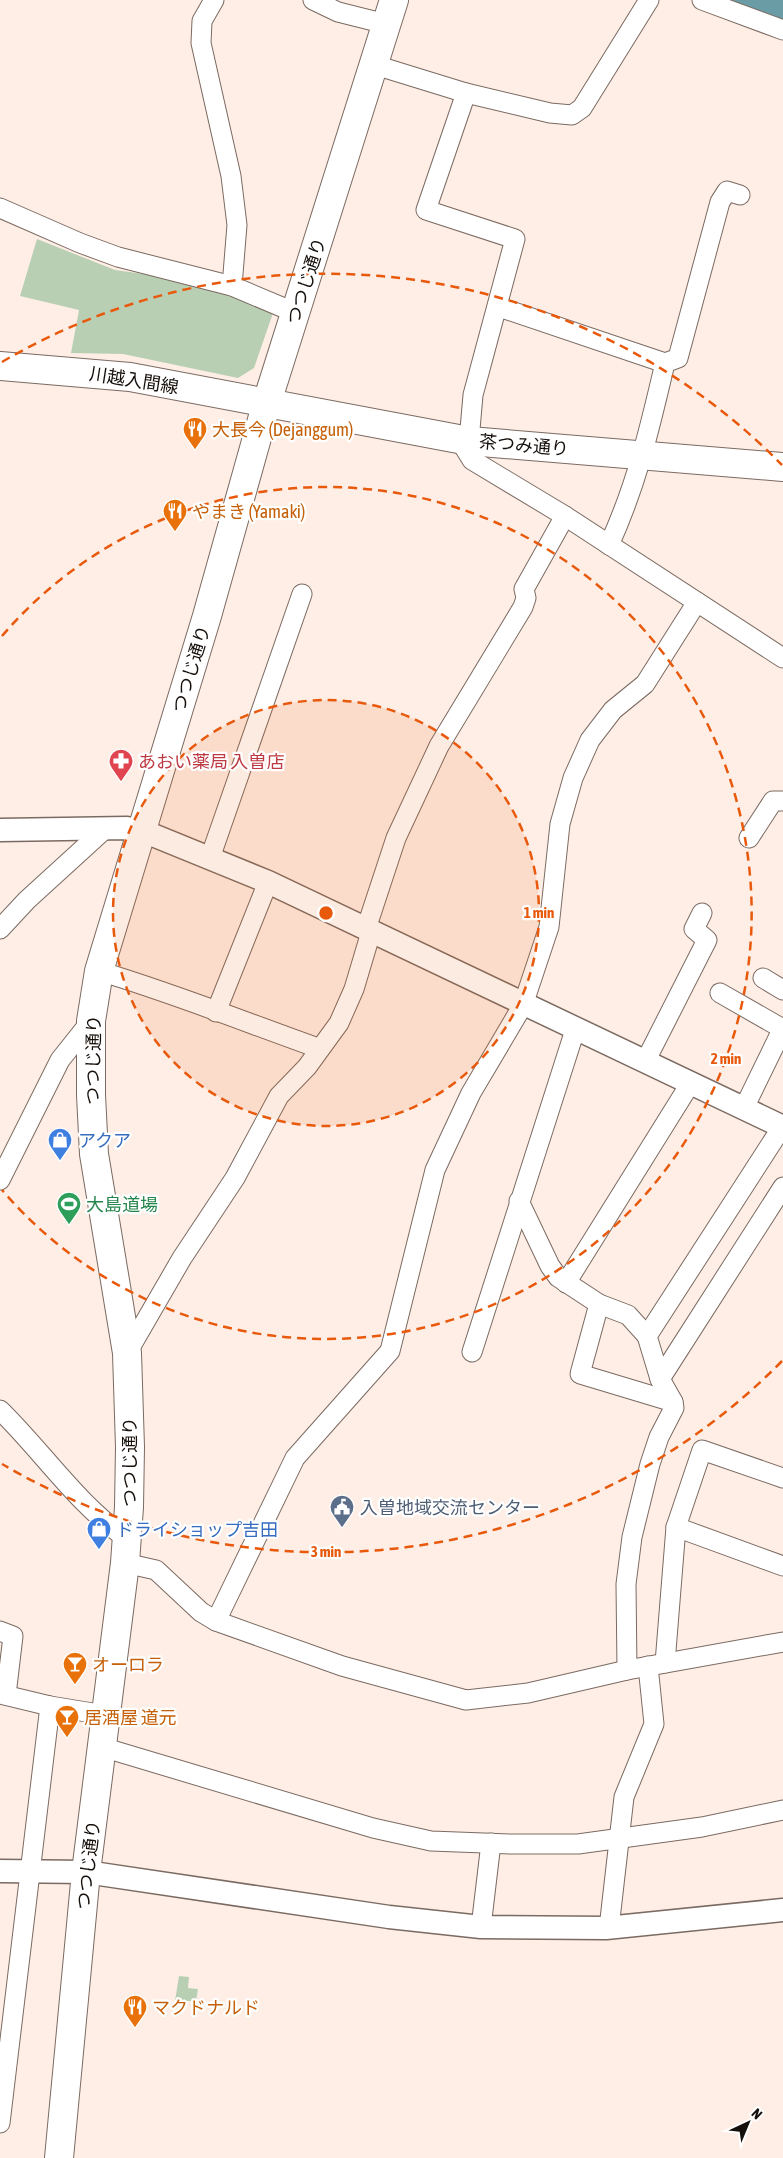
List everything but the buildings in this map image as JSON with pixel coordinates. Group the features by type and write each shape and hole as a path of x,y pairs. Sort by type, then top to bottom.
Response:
{"main road":[{"name":"つつじ通り","path":"59,2158 86,1872 126,1550 130,1447 127,1353 94,1154 91,1095 92,1021 99,971 143,831 267,402 390,12"},
{"name":"川越入間線","path":"0,366 130,377 267,402"},
{"name":"茶つみ通り","path":"267,402 464,440 783,467"}],"street":[{"path":"214,0 202,21 201,43 231,176 237,225 232,286"},
{"path":"313,0 338,12 390,12"},
{"path":"374,65 466,92 550,113 572,114 582,108 649,0"},
{"path":"702,0 783,30"},
{"path":"466,92 426,210 515,239 499,306 473,394 464,440 472,460 565,516 783,658"},
{"path":"499,306 665,363 678,358 720,202 727,191 740,195"},
{"path":"0,208 67,238 118,257 232,286 296,313"},
{"path":"609,545 628,503 643,455 665,363"},
{"path":"127,1353 182,1258 235,1178 279,1096 307,1067 318,1048 339,1023 354,989 368,931 396,838 438,746 523,607 526,598 524,589 565,516"},
{"path":"210,858 302,594"},
{"path":"216,1621 295,1458 390,1351 435,1170 472,1094 523,1005 550,927 560,824 573,778 590,740 613,710 645,684 697,602"},
{"path":"749,838 773,802 783,801"},
{"path":"1,926 106,828"},
{"path":"0,830 106,828 143,831 268,882 575,1030 782,1127 647,1336"},
{"path":"216,1012 268,882"},
{"path":"645,1062 707,940 694,929 702,913"},
{"path":"99,971 158,989 216,1012 318,1048"},
{"path":"763,978 783,990"},
{"path":"720,993 783,1029 744,1108"},
{"path":"0,1180 60,1060 92,1021"},
{"path":"472,1352 575,1030"},
{"path":"566,1283 690,1084"},
{"path":"660,1379 783,1187"},
{"path":"519,1202 550,1266 566,1283 599,1304 628,1315 647,1336 660,1379 673,1402 674,1408 650,1464 632,1537 626,1584 627,1670"},
{"path":"599,1304 580,1374 673,1402"},
{"path":"2,1412 62,1479 108,1524 126,1550 156,1570 201,1612 216,1621 342,1666 466,1700 528,1693 627,1670 783,1642"},
{"path":"0,1433 2,1412"},
{"path":"609,1928 624,1797 654,1724 656,1665 676,1527 702,1450 783,1478"},
{"path":"676,1527 783,1566"},
{"path":"0,1631 14,1636 3,1694 50,1706 105,1714"},
{"path":"0,2122 50,1706"},
{"path":"102,1747 374,1828 431,1841 578,1844 702,1828 783,1810"},
{"path":"481,1927 491,1843"},
{"path":"0,1871 86,1872 389,1917 481,1927 609,1928 783,1910"}],"green space":[{"path":"37,239 115,270 166,277 235,297 273,313 254,368 238,378 123,354 71,353 79,310 20,296"},
{"path":"179,1976 189,1977 188,1988 198,1989 196,2001 175,2001"}],"waterway":[{"path":"745,0 783,15"}],"place":[{"name":"大長今 (Dejanggum)","path":"195,450"},
{"name":"やまき (Yamaki)","path":"175,532"},
{"name":"あおい薬局 入曽店","path":"121,782"},
{"name":"アクア","path":"60,1161"},
{"name":"大島道場","path":"69,1225"},
{"name":"入曽地域交流センター","path":"342,1528"},
{"name":"ドライショップ吉田","path":"99,1550"},
{"name":"オーロラ","path":"75,1685"},
{"name":"居酒屋 道元","path":"67,1738"},
{"name":"マクドナルド","path":"135,2028"}]}
